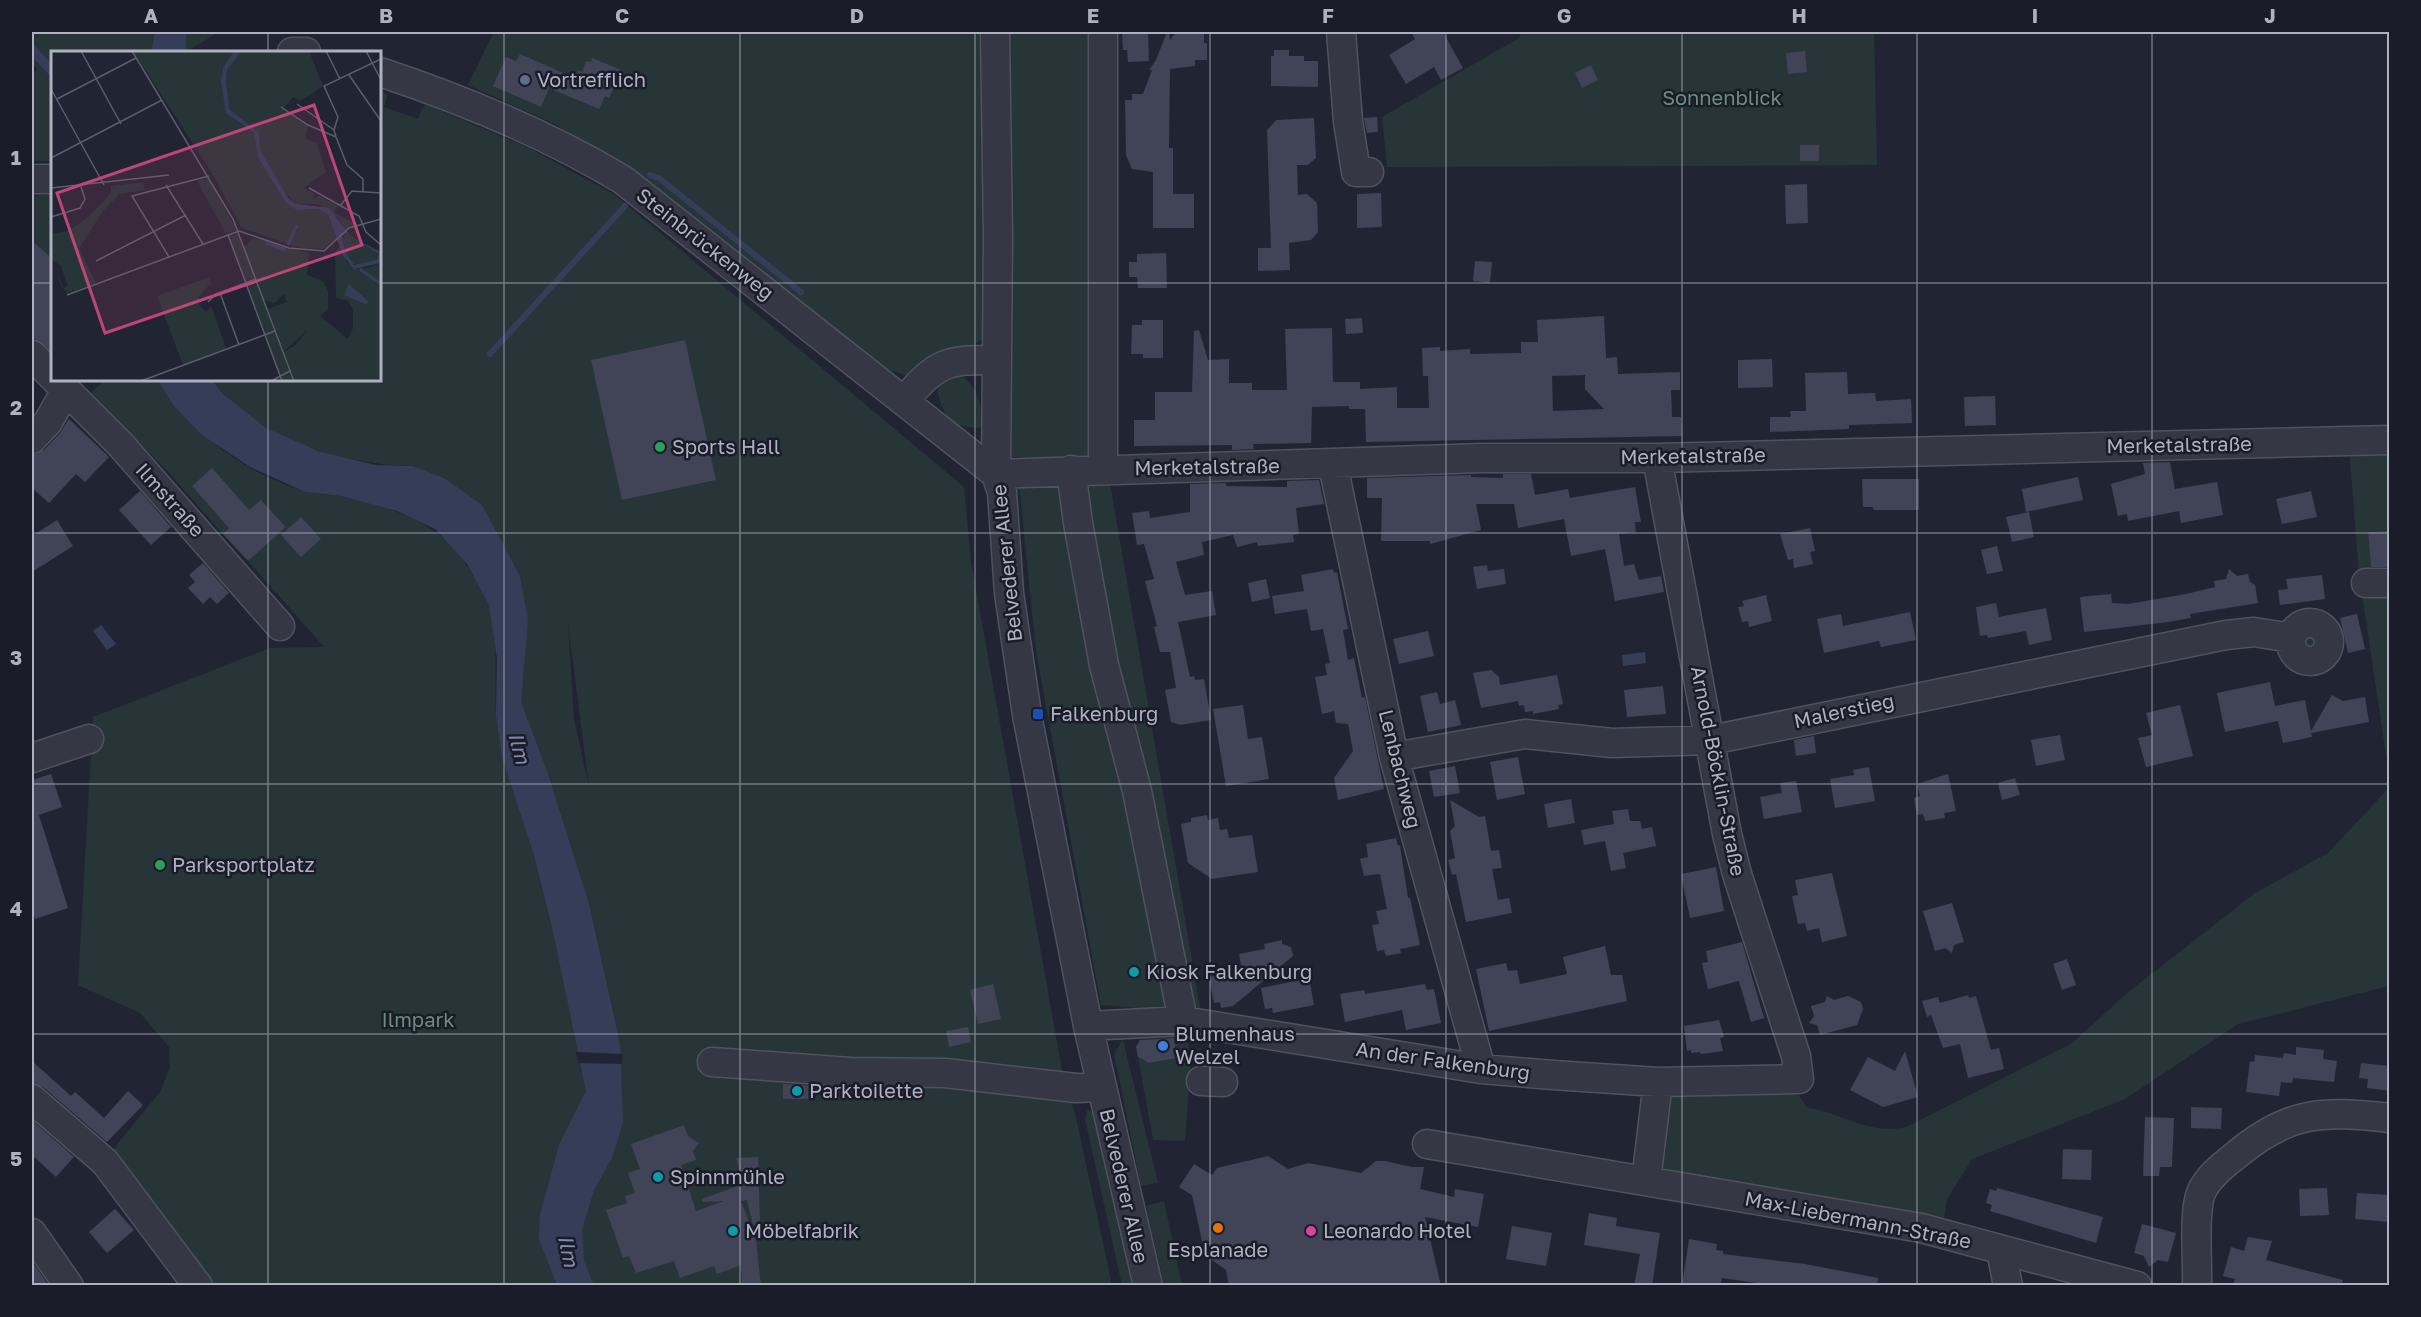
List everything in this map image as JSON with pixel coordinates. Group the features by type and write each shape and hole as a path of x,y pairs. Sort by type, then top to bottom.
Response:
{"street":[{"name":"Belvederer Allee","path":"995,32 996,474 1002,492 1009,593 1027,715 1088,1026 1148,1286"},
{"path":"1103,32 1103,470"},
{"path":"1341,32 1348,121 1356,171 1369,172"},
{"name":"Steinbrückenweg","path":"381,72 501,117 595,163 623,180 996,474"},
{"path":"32,179 51,179"},
{"name":"Ilmstraße","path":"32,355 51,375"},
{"path":"904,401 927,374 945,364 967,359 996,360"},
{"path":"32,439 48,422 58,382"},
{"name":"Ilmstraße","path":"58,382 120,444 280,626"},
{"name":"Merketalstraße","path":"996,474 1071,470 1333,465 1482,458 1657,458 2390,440"},
{"name":"Arnold-Böcklin-Straße","path":"1657,458 1727,834 1737,874 1796,1056 1799,1079"},
{"name":"Lenbachweg","path":"1333,465 1394,757 1481,1069"},
{"path":"1071,470 1104,665 1137,791 1183,1021"},
{"name":"Malerstieg","path":"1394,757 1525,734 1612,743 1710,740 2226,635 2254,632 2291,638"},
{"path":"32,758 89,739"},
{"name":"An der Falkenburg","path":"1088,1026 1183,1021 1481,1069 1593,1084 1799,1079"},
{"name":"Belvederer Allee","path":"712,1062 850,1072 945,1072 1076,1088 1101,1087"},
{"path":"1646,1181 1658,1082"},
{"path":"32,1099 105,1162 198,1286"},
{"path":"2198,1286 2199,1200 2211,1178 2224,1165 2259,1137 2316,1114 2340,1112 2390,1118"},
{"name":"Max-Liebermann-Straße","path":"1428,1144 1921,1228 2137,1286"},
{"path":"32,1233 69,1286"},
{"path":"2001,1250 2008,1286"}],"green space":[{"path":"32,32 155,32 151,51 51,51 51,63 32,43"},
{"path":"186,32 219,32 188,51"},
{"path":"494,32 995,32 983,337 974,344 934,354 908,376 879,366 802,306 761,269 657,188 555,124 468,85"},
{"path":"1000,32 1091,32 1095,458 1011,457"},
{"name":"Sonnenblick","path":"1522,32 1874,32 1877,165 1387,167 1382,117 1519,38"},
{"path":"32,57 51,77 51,161 32,161 32,75 37,69 32,63"},
{"name":"Ilmpark","path":"381,89 387,96 384,107 418,119 422,108 427,105 529,148 615,195 964,487 971,562 1062,1070 1075,1113 1112,1285 207,1285 110,1153 160,1092 170,1068 169,1047 140,1013 78,985 93,717 270,648 324,647 248,561 286,527 261,500 223,534 171,475 91,393 104,381 159,381 171,399 202,433 240,462 281,483 303,491 344,497 404,515 437,533 452,546 465,562 489,606 494,633 496,715 502,756 528,619 412,466 357,460 302,445 276,433 230,401 213,381 381,381","holes":["568,624 589,787 574,719"]},
{"path":"51,194 51,257 32,241 32,196"},
{"path":"958,374 970,383 977,396 983,425 979,428 955,425 942,406 938,395 938,384"},
{"path":"2389,447 2389,531 2368,532 2371,569 2389,568 2389,775 2359,574 2349,448"},
{"path":"1110,483 1201,1013 1101,1005 1036,651 1019,484"},
{"path":"2311,629 2320,633 2324,642 2320,651 2311,655 2302,651 2298,642 2302,633"},
{"path":"2389,790 2389,986 2238,1024 2125,1099 1972,1159 1947,1199 1943,1225 1666,1174 1661,1166 1667,1095 1797,1092 1807,1108 1867,1126 1893,1129 1906,1127 2071,1044 2127,993 2255,893 2328,853"},
{"path":"1186,1031 1191,1062 1185,1141 1153,1140 1138,1057 1149,1063 1177,1058 1173,1034"},
{"path":"1123,1040 1158,1183 1141,1186 1114,1054"},
{"path":"1087,1110 1095,1112 1140,1285 1122,1285 1085,1119"},
{"path":"1164,1201 1182,1285 1164,1285 1146,1206"}],"water":[{"path":"155,32 186,32 186,51 151,51"},
{"path":"32,43 51,63 51,77 32,57"},
{"name":"Ilm","path":"159,381 213,381 223,394 266,428 318,451 375,465 412,466 444,478 482,505 520,576 528,620 521,702 547,771 589,904 620,1044 623,1123 612,1158 594,1190 582,1229 584,1261 594,1285 557,1285 539,1239 540,1215 559,1145 586,1091 553,931 534,855 502,758 496,716 497,659 489,605 467,564 435,529 397,511 341,496 305,492 250,467 202,435 173,405"},
{"path":"101,625 116,644 107,650 93,631"},
{"path":"1645,652 1646,663 1623,666 1622,655"}],"pier":[{"path":"576,1052 623,1054 622,1064 578,1063"}],"building":[{"path":"1122,32 1148,32 1149,61 1128,62 1127,50 1123,50"},
{"path":"1167,32 1169,32 1170,40 1176,32 1204,32 1204,43 1207,43 1207,60 1195,60 1195,66 1170,69 1169,148 1173,148 1173,194 1194,194 1194,228 1153,228 1153,172 1132,169 1126,155 1125,100 1132,100 1132,94 1143,94 1152,70 1149,70 1156,60"},
{"path":"1411,32 1443,32 1463,68 1441,80 1434,67 1406,84 1389,55 1415,39"},
{"path":"1274,50 1289,50 1289,56 1304,56 1304,61 1318,61 1318,87 1271,86 1271,56 1274,56"},
{"path":"1805,51 1807,72 1788,74 1786,53"},
{"path":"520,54 575,78 578,70 582,72 586,61 591,62 592,58 621,70 609,98 605,96 599,109 549,88 541,107 493,86 506,57 516,61"},
{"path":"1591,65 1598,80 1582,88 1575,73"},
{"path":"1377,117 1378,132 1367,133 1364,118"},
{"path":"1314,118 1316,158 1308,165 1297,165 1298,195 1307,194 1317,203 1318,232 1311,240 1289,243 1290,270 1258,271 1258,248 1271,248 1267,130 1276,120"},
{"path":"1800,145 1819,145 1819,161 1800,161"},
{"path":"1807,184 1808,223 1786,224 1785,185"},
{"path":"1381,193 1382,227 1357,228 1357,194"},
{"path":"32,241 51,257 51,352 32,337"},
{"path":"1166,253 1167,288 1138,288 1137,277 1129,277 1129,262 1137,262 1137,254"},
{"path":"1475,261 1492,262 1490,283 1473,281"},
{"path":"1604,316 1606,358 1617,357 1618,374 1680,372 1680,390 1671,390 1672,417 1681,417 1682,436 1366,442 1365,409 1349,409 1349,406 1312,407 1311,443 1253,444 1254,449 1232,450 1232,445 1134,446 1134,420 1155,420 1155,392 1192,392 1194,331 1199,330 1208,360 1229,359 1229,383 1252,383 1252,390 1287,390 1285,329 1332,328 1333,382 1360,382 1360,389 1397,387 1397,408 1429,408 1428,376 1423,376 1422,348 1440,347 1440,351 1470,349 1470,354 1521,353 1521,342 1538,342 1537,320","holes":["1585,375 1585,389 1604,409 1553,411 1552,376"]},
{"path":"1362,318 1363,333 1346,334 1345,319"},
{"path":"1142,320 1163,320 1163,358 1143,358 1143,354 1131,354 1132,325 1142,325"},
{"name":"Sports Hall","path":"685,340 716,480 622,500 591,360"},
{"path":"1772,359 1773,387 1738,388 1738,360"},
{"path":"1847,372 1848,394 1875,393 1876,401 1911,399 1912,423 1849,425 1849,429 1770,432 1770,417 1791,417 1790,411 1806,411 1805,373"},
{"path":"1995,396 1996,425 1965,426 1964,397"},
{"path":"69,419 109,457 85,482 76,474 49,503 32,488 32,455 44,450"},
{"path":"2170,462 2175,489 2217,482 2223,515 2181,523 2179,511 2128,521 2127,514 2118,516 2111,484 2145,474 2143,463"},
{"path":"212,468 249,510 261,500 286,527 248,561 223,534 229,528 192,486"},
{"path":"1503,474 1531,474 1535,495 1568,489 1570,498 1635,487 1641,522 1635,522 1636,532 1619,534 1624,566 1634,564 1639,580 1661,576 1664,592 1615,601 1605,549 1571,556 1564,519 1518,528 1514,504 1476,504 1481,530 1430,544 1430,541 1381,541 1382,498 1367,498 1367,478 1471,475 1471,477 1503,478"},
{"path":"2078,477 2083,500 2026,512 2022,489"},
{"path":"1862,479 1919,479 1919,510 1874,510 1873,507 1863,507"},
{"path":"1319,480 1324,504 1296,508 1299,534 1293,535 1294,542 1258,546 1257,542 1237,547 1233,535 1202,542 1204,555 1176,562 1185,595 1212,591 1216,615 1178,622 1190,677 1194,676 1195,680 1204,679 1211,720 1180,725 1171,722 1165,690 1176,688 1170,652 1160,652 1154,627 1157,626 1145,581 1154,579 1144,544 1137,545 1132,513 1149,511 1150,518 1190,512 1190,484 1226,483 1226,486 1287,487 1287,481"},
{"path":"140,491 171,527 151,545 119,510"},
{"path":"2311,491 2317,517 2282,524 2276,499"},
{"path":"2029,512 2034,537 2012,542 2006,517"},
{"path":"301,517 321,539 301,557 281,535"},
{"path":"57,520 73,546 32,572 32,536"},
{"path":"1810,528 1815,551 1810,552 1813,564 1794,568 1793,559 1788,560 1780,534"},
{"path":"2390,531 2390,567 2371,567 2368,532"},
{"path":"1997,546 2003,571 1987,574 1981,550"},
{"path":"203,563 229,593 217,604 210,597 203,604 188,588 195,582 189,575"},
{"path":"1487,565 1488,571 1504,569 1506,584 1477,589 1473,567"},
{"path":"1333,569 1334,573 1337,572 1348,629 1343,630 1348,660 1354,658 1362,698 1365,697 1384,789 1338,800 1334,778 1353,751 1348,724 1336,723 1334,711 1322,714 1315,677 1327,675 1325,664 1330,663 1323,629 1311,631 1307,609 1275,614 1272,596 1304,591 1301,575"},
{"path":"2229,569 2237,576 2248,574 2250,582 2255,585 2258,603 2190,614 2191,618 2168,622 2084,632 2080,597 2111,594 2112,603 2128,604 2186,594 2215,587 2214,581 2226,579"},
{"path":"2322,575 2325,599 2280,605 2278,590 2288,589 2286,579"},
{"path":"1266,579 1270,598 1252,602 1248,583"},
{"path":"1766,595 1772,621 1749,627 1748,621 1742,622 1738,607 1744,606 1742,601"},
{"path":"1996,603 1999,617 2046,608 2052,640 2029,645 2026,631 1988,638 1987,635 1980,636 1976,607"},
{"path":"1910,612 1916,640 1881,647 1879,641 1824,653 1817,619 1841,614 1843,626"},
{"path":"2357,614 2365,649 2348,653 2340,618"},
{"path":"1428,631 1434,656 1399,664 1393,639"},
{"path":"1491,670 1499,677 1500,685 1557,675 1563,704 1558,705 1559,709 1533,714 1533,711 1525,712 1524,705 1519,706 1518,701 1481,708 1473,673"},
{"path":"2270,682 2275,706 2305,700 2311,731 2332,695 2343,701 2365,697 2369,722 2311,733 2312,737 2283,743 2278,721 2225,732 2217,693"},
{"path":"1663,686 1666,714 1627,717 1624,690"},
{"path":"1437,692 1440,704 1455,700 1461,725 1428,732 1420,696"},
{"path":"1243,705 1248,739 1262,737 1269,779 1226,786 1213,709"},
{"path":"2180,705 2193,756 2146,767 2138,738 2152,735 2146,713"},
{"path":"2060,735 2065,760 2036,766 2031,740"},
{"path":"1814,736 1816,753 1796,756 1794,740"},
{"path":"1518,757 1525,794 1497,800 1490,762"},
{"path":"1455,766 1460,793 1434,797 1429,771"},
{"path":"1869,767 1875,801 1835,808 1830,779 1854,775 1853,770"},
{"path":"51,774 62,807 39,815 68,908 35,919 32,908 32,780"},
{"path":"1948,774 1956,811 1944,813 1945,818 1925,821 1923,814 1917,815 1914,798 1920,796 1917,784"},
{"path":"2015,778 2020,795 2002,800 1998,783"},
{"path":"1796,781 1802,812 1764,819 1760,797 1782,793 1780,783"},
{"path":"1571,799 1575,823 1548,828 1544,804"},
{"path":"1450,800 1479,817 1485,816 1491,851 1499,850 1502,868 1492,869 1498,900 1509,898 1512,913 1466,922 1456,874 1452,875 1448,860 1455,858 1450,831 1455,826"},
{"path":"1628,809 1630,821 1640,821 1642,829 1652,827 1656,846 1623,853 1626,868 1611,871 1605,841 1584,845 1581,830 1614,824 1612,811"},
{"path":"1207,815 1208,820 1218,818 1220,830 1227,829 1229,838 1252,835 1258,872 1212,879 1188,863 1181,824 1191,822 1191,818"},
{"path":"1396,838 1398,846 1400,845 1408,898 1410,898 1420,945 1400,949 1401,953 1386,956 1384,950 1377,951 1372,925 1379,924 1376,911 1387,909 1380,874 1364,876 1360,859 1368,857 1366,844"},
{"path":"1716,867 1724,911 1690,918 1681,874"},
{"path":"1832,873 1847,936 1822,942 1819,928 1807,931 1805,923 1798,924 1792,896 1798,895 1795,880"},
{"path":"1952,903 1964,942 1954,945 1952,953 1945,948 1935,951 1923,911"},
{"path":"1282,940 1282,944 1291,947 1293,956 1233,1006 1221,1008 1220,1002 1214,1003 1209,977 1242,970 1239,954 1265,949 1264,944"},
{"path":"1742,942 1764,1018 1751,1022 1739,981 1708,989 1702,963 1708,962 1706,951"},
{"path":"1605,946 1611,975 1622,975 1627,1001 1489,1031 1476,969 1506,963 1508,971 1517,970 1520,984 1567,974 1563,957"},
{"path":"2067,959 2076,985 2062,990 2053,964"},
{"path":"1309,978 1314,1005 1273,1013 1272,1008 1265,1009 1261,988"},
{"path":"993,984 1001,1019 978,1024 970,990"},
{"path":"1425,984 1427,990 1434,989 1441,1023 1406,1030 1402,1010 1345,1022 1340,994 1364,990 1365,994"},
{"path":"1968,995 1969,998 1976,996 1991,1050 1999,1048 2004,1069 1968,1078 1960,1044 1943,1048 1931,1015 1927,1017 1922,1001 1938,997 1940,1003"},
{"path":"1827,996 1834,1000 1848,996 1861,1002 1863,1009 1857,1025 1820,1035 1817,1025 1809,1023 1814,1016 1811,1006 1825,1002"},
{"path":"1719,1020 1724,1037 1720,1038 1723,1051 1701,1054 1700,1052 1691,1053 1691,1050 1687,1051 1684,1026"},
{"path":"968,1027 971,1042 949,1047 946,1031"},
{"path":"1174,1038 1177,1058 1149,1063 1138,1057 1136,1047 1140,1040"},
{"path":"2296,1047 2324,1050 2323,1059 2337,1061 2334,1082 2293,1078 2292,1083 2281,1082 2279,1096 2246,1092 2250,1061 2254,1062 2255,1055 2283,1058 2284,1053 2296,1055"},
{"path":"1905,1051 1918,1097 1883,1107 1850,1090 1868,1057 1895,1071"},
{"path":"32,1061 71,1096 75,1092 104,1118 128,1091 143,1105 107,1142 43,1087 32,1083"},
{"path":"2361,1063 2390,1066 2390,1091 2367,1088 2368,1079 2359,1078"},
{"name":"Parktoilette","path":"783,1084 811,1086 810,1099 783,1099"},
{"path":"2191,1107 2222,1108 2221,1129 2191,1128"},
{"path":"2145,1117 2174,1118 2172,1167 2160,1167 2159,1176 2143,1176"},
{"path":"32,1120 74,1157 56,1177 32,1155"},
{"path":"684,1125 688,1136 699,1143 693,1151 696,1160 681,1165 696,1211 724,1201 702,1202 702,1199 743,1184 736,1158 758,1157 760,1224 753,1225 747,1200 741,1201 756,1240 761,1286 742,1286 741,1265 717,1274 714,1266 680,1278 674,1261 636,1273 629,1256 623,1258 606,1210 627,1203 625,1196 635,1193 628,1173 640,1169 631,1144"},
{"path":"2063,1149 2092,1150 2091,1180 2062,1179"},
{"name":"Leonardo Hotel","path":"1268,1156 1288,1169 1308,1163 1361,1173 1376,1161 1424,1167 1420,1189 1454,1197 1455,1189 1484,1194 1478,1227 1425,1217 1441,1286 1229,1286 1226,1270 1205,1255 1192,1195 1179,1187 1194,1164 1212,1175 1217,1168"},
{"path":"1997,1188 2103,1217 2096,1243 1990,1211 1992,1205 1986,1203 1990,1189 1996,1191"},
{"path":"2327,1188 2329,1215 2300,1216 2299,1189"},
{"path":"2357,1193 2390,1195 2390,1222 2355,1219"},
{"path":"115,1209 134,1230 107,1253 89,1232"},
{"path":"1589,1213 1617,1218 1616,1226 1660,1233 1652,1286 1634,1286 1640,1254 1584,1245"},
{"path":"2142,1224 2176,1233 2168,1262 2158,1260 2149,1267 2144,1256 2134,1253"},
{"path":"1512,1226 1552,1233 1546,1266 1506,1259"},
{"path":"2248,1237 2272,1241 2266,1260 2343,1280 2342,1286 2233,1286 2235,1279 2223,1276 2231,1247 2244,1251"},
{"path":"1689,1239 1717,1244 1716,1250 1723,1251 1723,1254 1805,1264 1878,1278 1877,1286 1756,1286 1757,1283 1722,1278 1720,1286 1682,1286"},
{"path":"32,1261 49,1286 32,1286"}],"waterway":[{"path":"650,175 659,178 801,292"},
{"path":"490,354 625,206"}],"place":[{"name":"Vortrefflich","path":"525,80"},
{"name":"Sports Hall","path":"660,447"},
{"name":"Falkenburg","path":"1038,714"},
{"name":"Parksportplatz","path":"160,865"},
{"name":"Kiosk Falkenburg","path":"1134,972"},
{"name":"Blumenhaus Welzel","path":"1163,1046"},
{"name":"Parktoilette","path":"797,1091"},
{"name":"Spinnmühle","path":"658,1177"},
{"name":"Esplanade","path":"1218,1228"},
{"name":"Möbelfabrik","path":"733,1231"},
{"name":"Leonardo Hotel","path":"1311,1231"}]}
